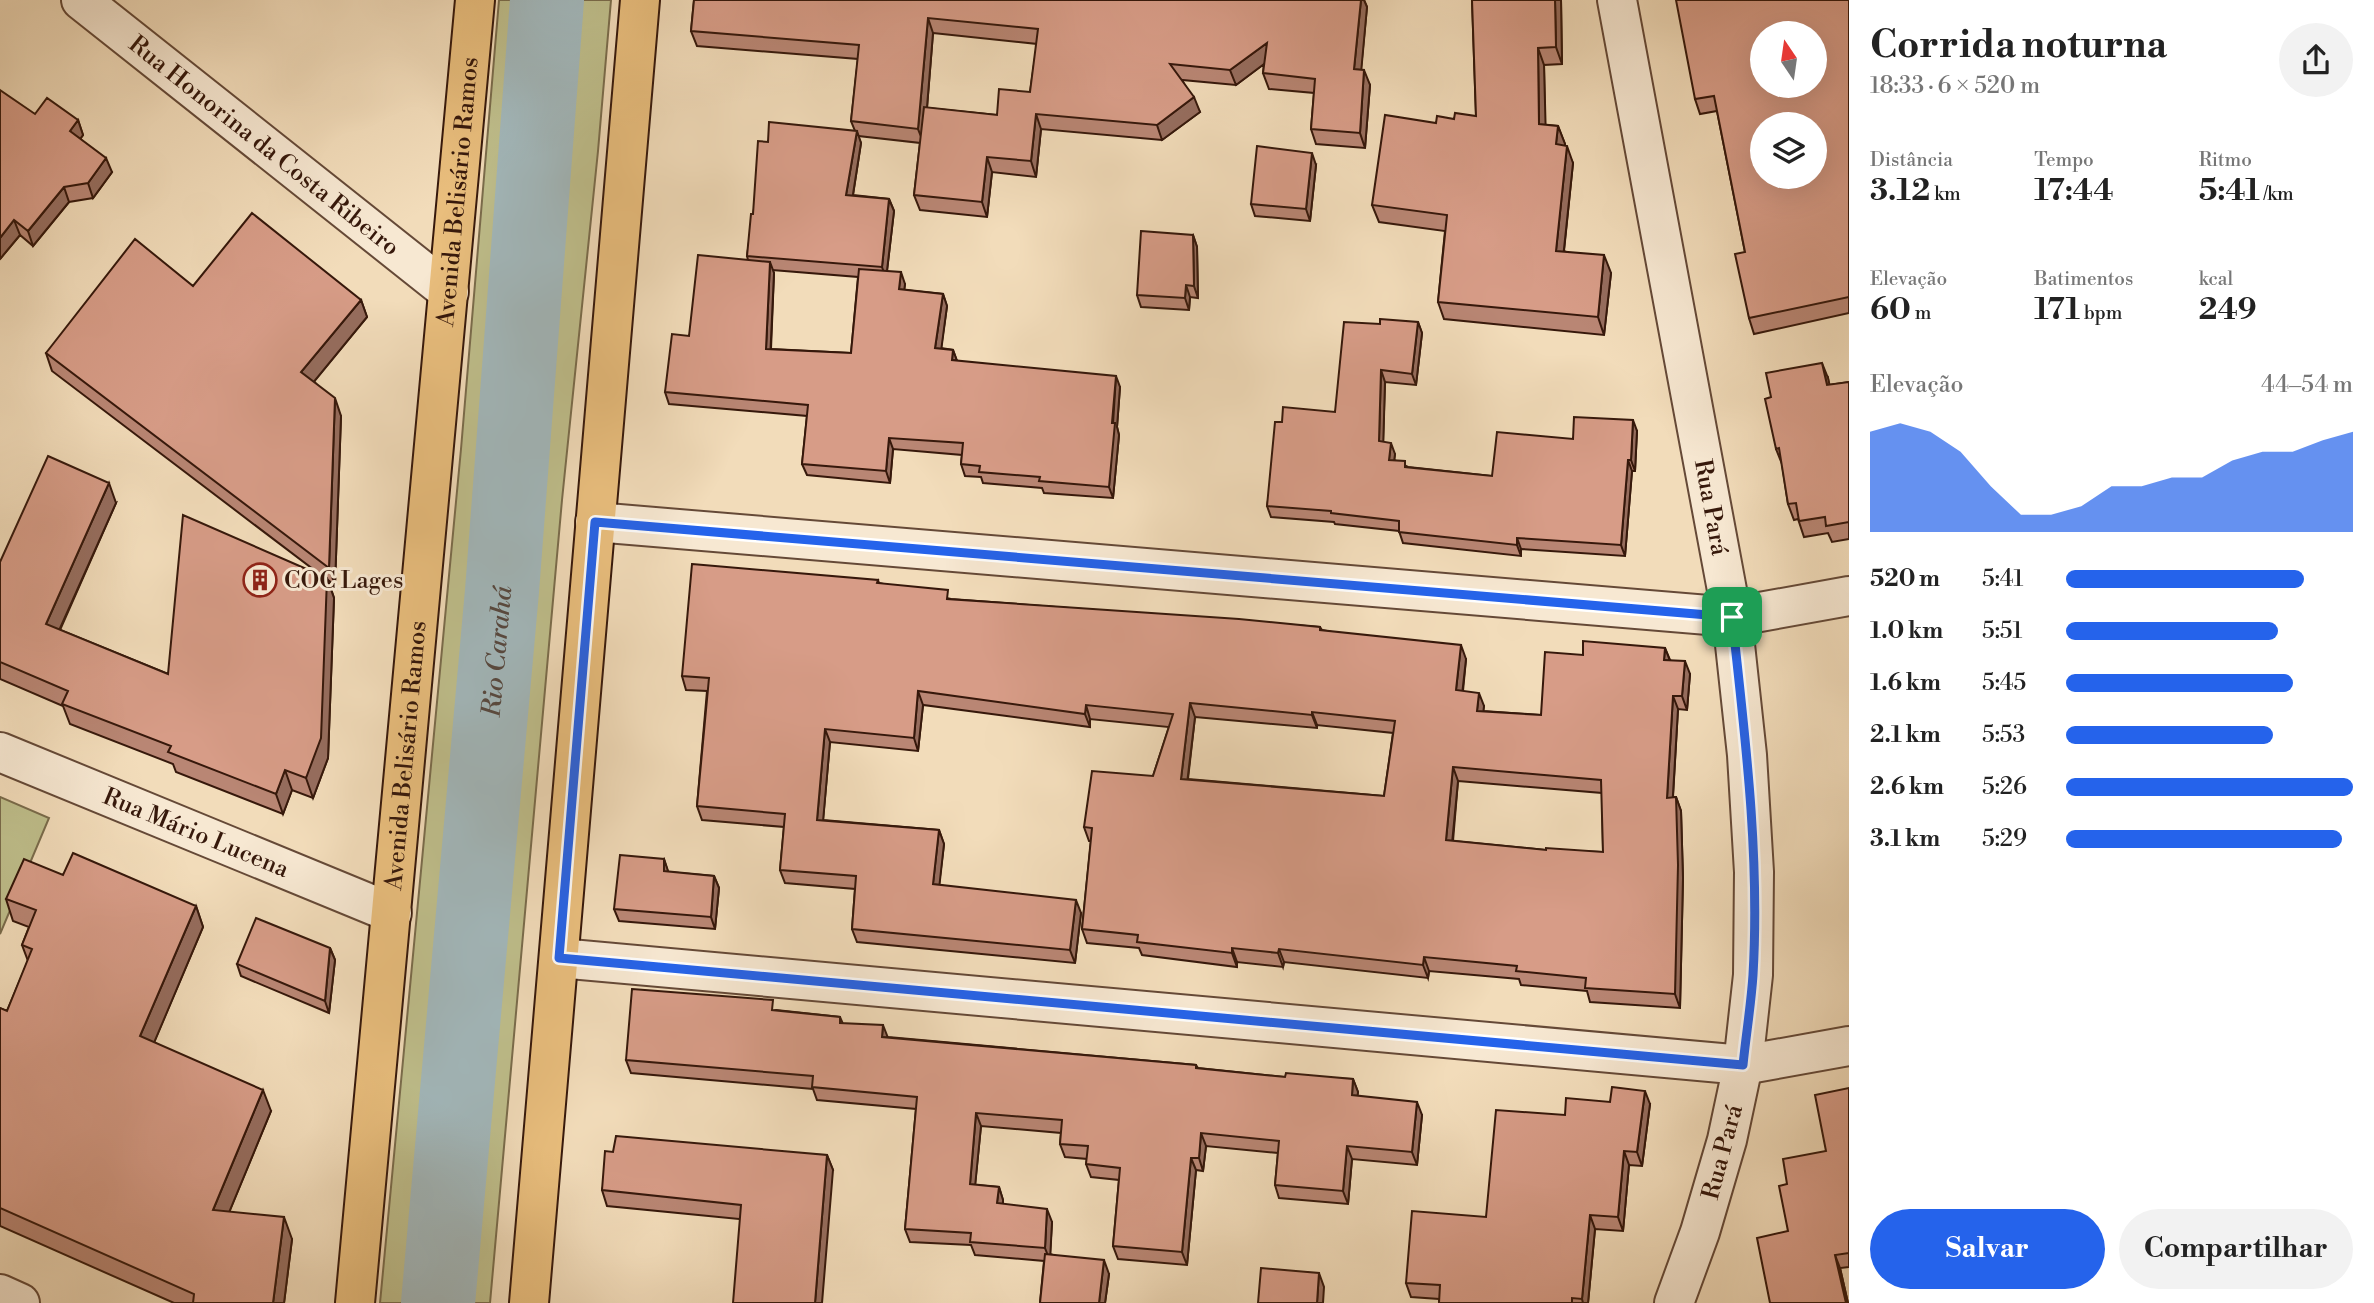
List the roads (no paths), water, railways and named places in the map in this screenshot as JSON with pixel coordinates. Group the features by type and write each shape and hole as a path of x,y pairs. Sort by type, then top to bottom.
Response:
{"main road":[{"name":"Avenida Belisário Ramos","path":"355,1303 475,0"},
{"path":"529,1303 640,0"}],"street":[{"name":"Rua Honorina da Costa Ribeiro","path":"80,0 449,292"},
{"name":"Rua Pará","path":"1617,0 1732,617 1747,755 1754,872 1753,975 1743,1065 1723,1153 1700,1232 1674,1303"},
{"path":"595,522 1732,617 1849,596"},
{"name":"Rua Mário Lucena","path":"0,752 392,913"},
{"path":"559,958 1743,1065 1849,1046"},
{"path":"0,1294 20,1303"}],"waterway":[{"name":"Rio Carahá","path":"438,1303 502,591 547,0"}],"place":[{"name":"COC Lages","path":"260,580"}]}
